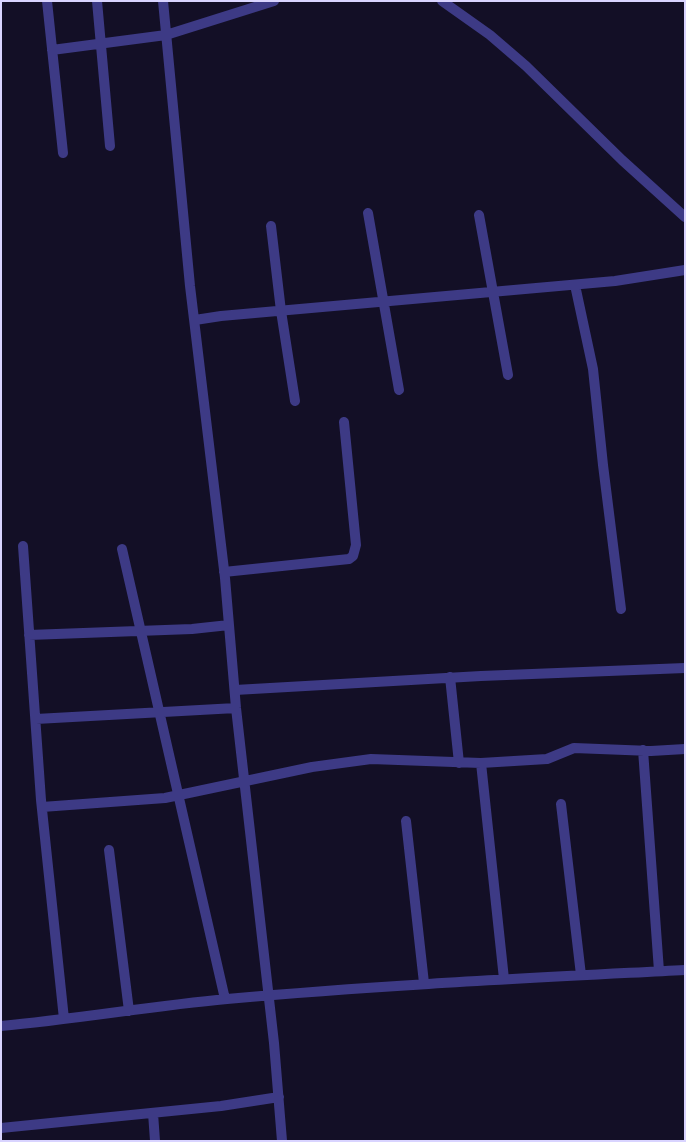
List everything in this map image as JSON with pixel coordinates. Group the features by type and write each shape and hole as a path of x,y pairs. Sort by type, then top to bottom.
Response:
{"street":[{"path":"48,1 64,153"},
{"path":"97,1 110,146"},
{"path":"163,1 190,286 224,572 236,708 269,995 282,1141"},
{"path":"52,50 166,35 274,1"},
{"path":"442,1 490,35 526,66 622,160 685,217"},
{"path":"368,213 399,390"},
{"path":"479,215 508,375"},
{"path":"271,226 281,311 295,401"},
{"path":"195,320 222,316 575,285 642,278 685,270"},
{"path":"575,285 593,368 602,465 621,609"},
{"path":"224,572 349,559 353,556 356,545 344,422"},
{"path":"23,546 42,807 64,1019"},
{"path":"122,549 225,999"},
{"path":"30,635 192,630 229,625"},
{"path":"235,690 450,678 685,668"},
{"path":"450,678 459,763"},
{"path":"36,718 236,708"},
{"path":"42,807 178,795 320,766 371,759 481,763 547,759 574,748 643,750 685,749"},
{"path":"643,750 659,971"},
{"path":"481,763 504,979"},
{"path":"561,804 581,975"},
{"path":"406,821 424,983"},
{"path":"109,850 130,1011"},
{"path":"1,1026 269,995 424,983 685,970"},
{"path":"1,1128 221,1106 279,1097"},
{"path":"153,1113 156,1141"}]}
